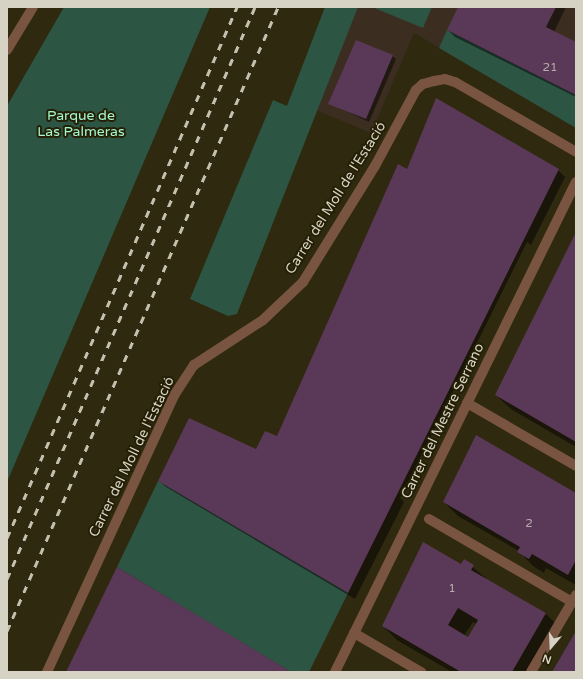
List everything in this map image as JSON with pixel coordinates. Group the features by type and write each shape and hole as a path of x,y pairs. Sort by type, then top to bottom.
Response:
{"street":[{"path":"7,50 33,7"},
{"name":"Carrer del Moll de l'Estació","path":"47,672 175,394 194,365 264,320 303,282 375,166 416,90 423,84 434,81 445,79 455,82 576,152"},
{"name":"Carrer del Mestre Serrano","path":"335,672 576,182"},
{"path":"467,403 576,466"},
{"path":"430,519 574,599 531,672"},
{"path":"354,634 421,672"}],"shaded area":[{"path":"358,7 576,7 576,128 414,33 371,133 316,110"}],"green space":[{"name":"Parque de Las Palmeras","path":"64,7 210,7 7,482 7,106"},
{"path":"325,7 358,7 237,314 228,316 190,299 273,100 287,106"},
{"path":"372,7 432,7 423,28"},
{"path":"447,30 576,95 576,128 439,48"},
{"path":"158,481 348,593 309,672 291,672 117,567"}],"building":[{"path":"458,7 556,7 546,27 576,42 576,95 447,30"},
{"path":"356,40 393,55 366,119 328,104"},
{"path":"436,98 559,169 348,593 158,481 189,418 256,449 265,431 277,436 398,164 407,169"},
{"path":"576,232 575,370 576,442 495,395"},
{"path":"476,435 576,493 576,560 568,575 532,554 529,559 517,552 520,547 443,502"},
{"path":"423,542 461,564 464,559 474,565 471,570 546,613 512,672 461,672 382,626","holes":["458,608 478,620 468,637 448,625"]},
{"path":"117,567 212,624 291,672 66,672"},
{"path":"576,631 576,672 552,672 566,648"}],"railway":[{"path":"7,538 237,7"},
{"path":"7,579 255,7"},
{"path":"7,631 278,7"}]}
